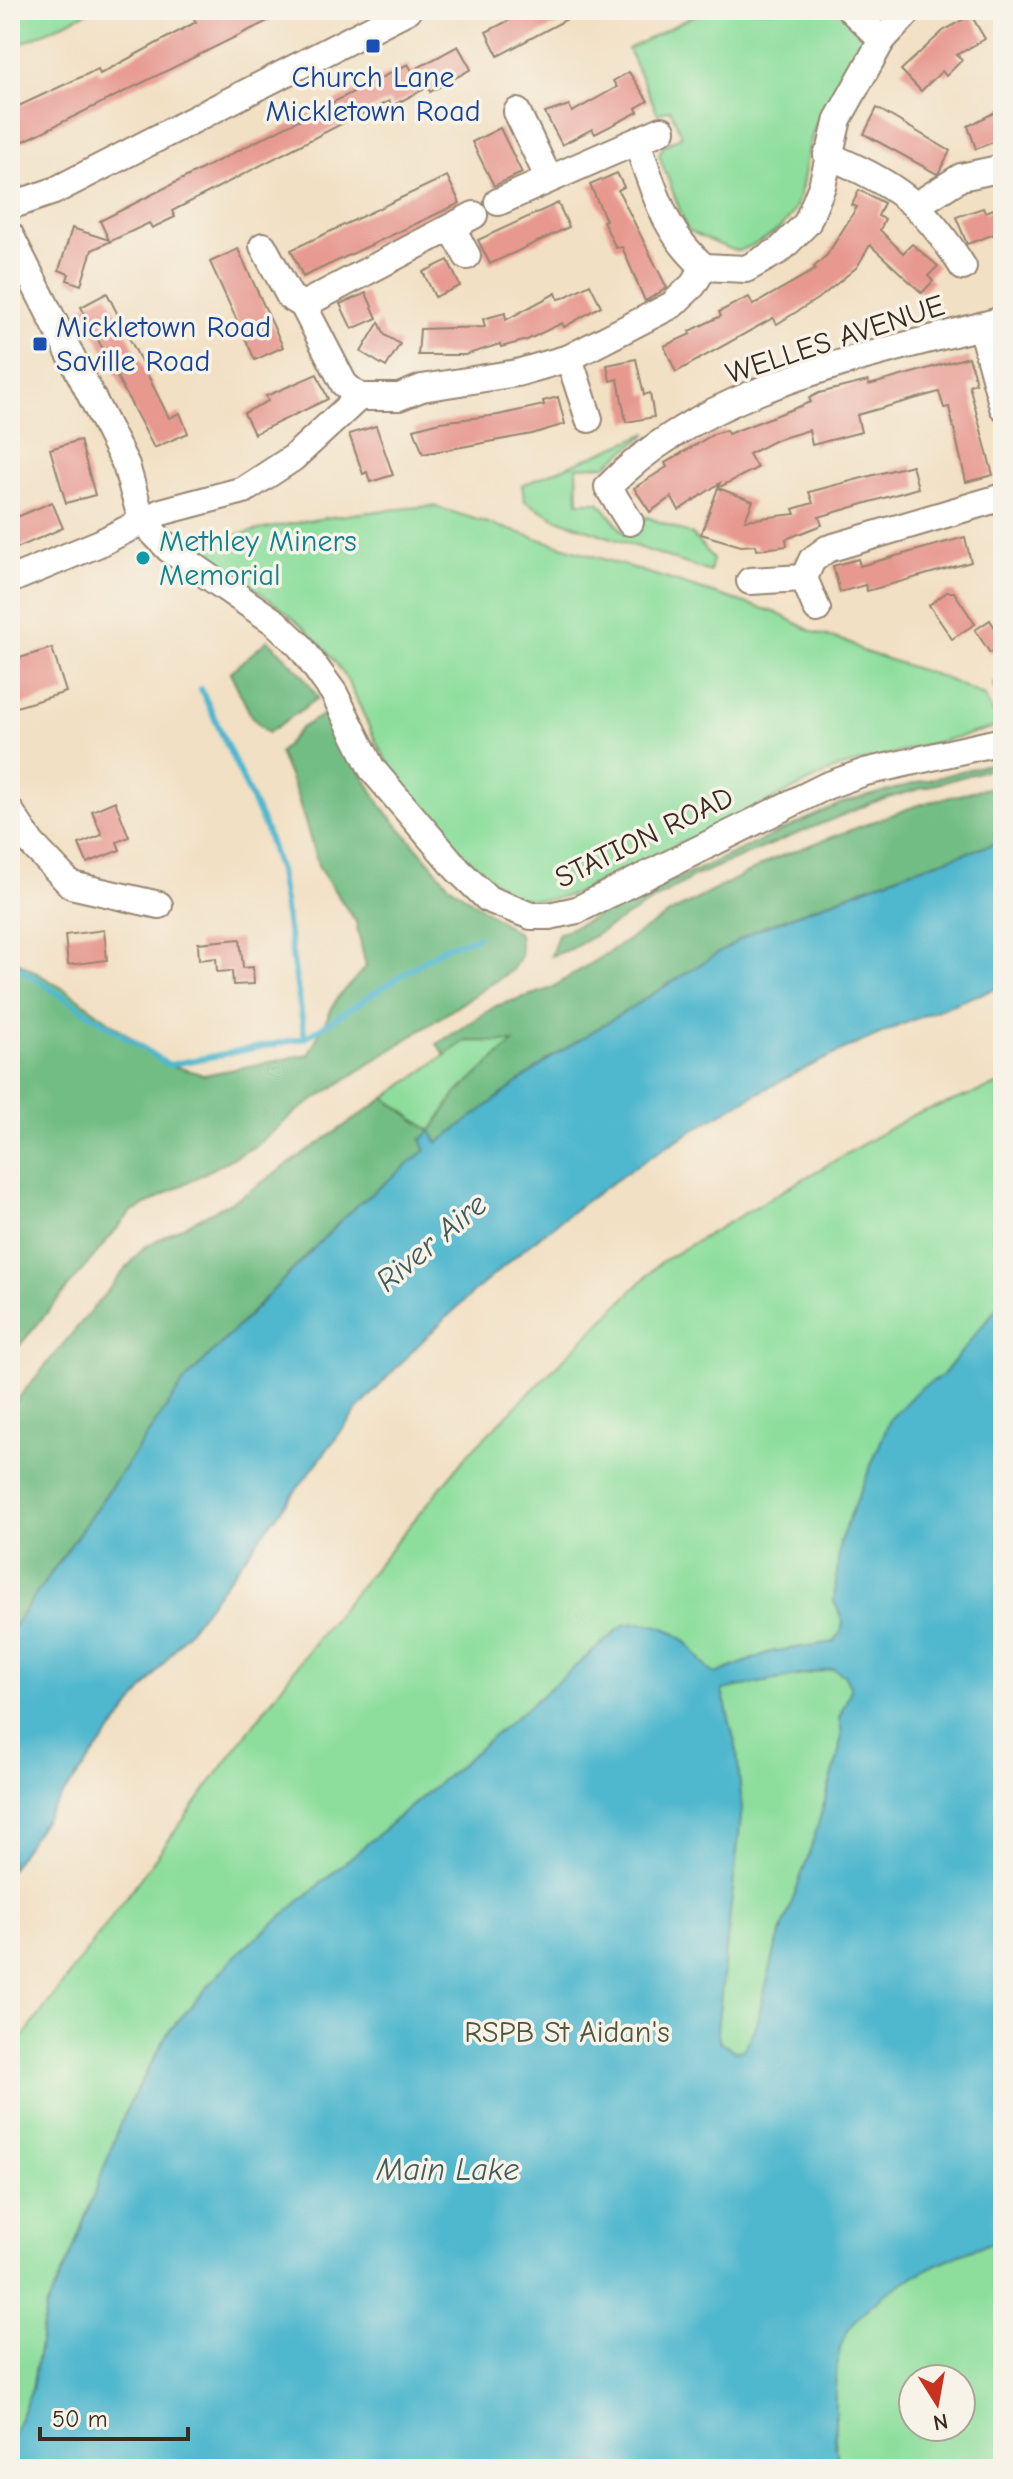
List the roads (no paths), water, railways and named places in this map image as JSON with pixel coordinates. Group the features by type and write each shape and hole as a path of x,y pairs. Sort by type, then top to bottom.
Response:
{"street":[{"path":"10,206 54,191 408,10"},
{"path":"851,10 882,40"},
{"path":"637,142 668,228 682,247 704,267 746,269 780,250 807,223 822,186 838,119 882,40 910,10"},
{"path":"517,112 549,179"},
{"path":"498,202 662,130"},
{"path":"827,155 879,177 917,205 943,235 963,267"},
{"path":"917,205 961,177 1003,168"},
{"path":"303,305 318,294 463,222 467,256"},
{"path":"10,235 126,465 142,521"},
{"path":"263,246 290,297 303,305 332,366 344,384 359,397 399,397 422,388 517,373 569,358 672,305 693,285 704,267"},
{"path":"992,323 1003,407"},
{"name":"WELLES AVENUE","path":"630,522 608,487 632,463 694,422 749,397 813,374 992,323"},
{"path":"569,358 589,419"},
{"path":"10,580 100,543 171,509 244,490 268,477 318,438 359,397"},
{"path":"817,609 804,578 812,560 827,549 1003,497"},
{"name":"STATION ROAD","path":"142,521 169,549 276,623 300,646 334,693 372,769 406,812 488,899 516,913 549,916 577,910 826,786 865,772 1003,741"},
{"path":"750,581 804,578"},
{"path":"10,811 31,843 71,885 159,905"}],"water":[{"name":"River Aire","path":"1003,841 1003,986 911,1021 821,1061 735,1106 651,1156 572,1212 495,1273 424,1340 356,1412 49,1813 10,1870 10,1632 185,1381 350,1211 426,1150 421,1140 431,1131 438,1143 552,1057 754,931 907,872"},
{"name":"Main Lake","path":"1003,1300 1003,2240 963,2253 916,2275 874,2303 846,2334 836,2376 835,2441 840,2460 851,2469 10,2469 10,2442 32,2389 46,2308 70,2257 126,2110 169,2031 234,1957 624,1625 644,1623 672,1632 687,1643 706,1667 716,1674 770,1652 834,1642 841,1633 843,1622 834,1601 840,1541 890,1419 920,1388 942,1376","holes":["834,1669 845,1676 851,1689 839,1718 842,1734 838,1757 810,1851 776,1947 755,2028 744,2050 735,2051 720,2041 717,2030 742,1808 737,1751 722,1690"]}],"waterway":[{"path":"201,689 266,830 279,871 305,1038"},
{"path":"10,962 169,1065 305,1038 444,948 478,937"}],"place":[{"name":"Church Lane Mickletown Road","path":"373,46"},
{"name":"Mickletown Road Saville Road","path":"40,344"},
{"name":"Methley Miners Memorial","path":"143,558"}],"park label":[{"name":"RSPB St Aidan's","path":"567,2032"}]}
